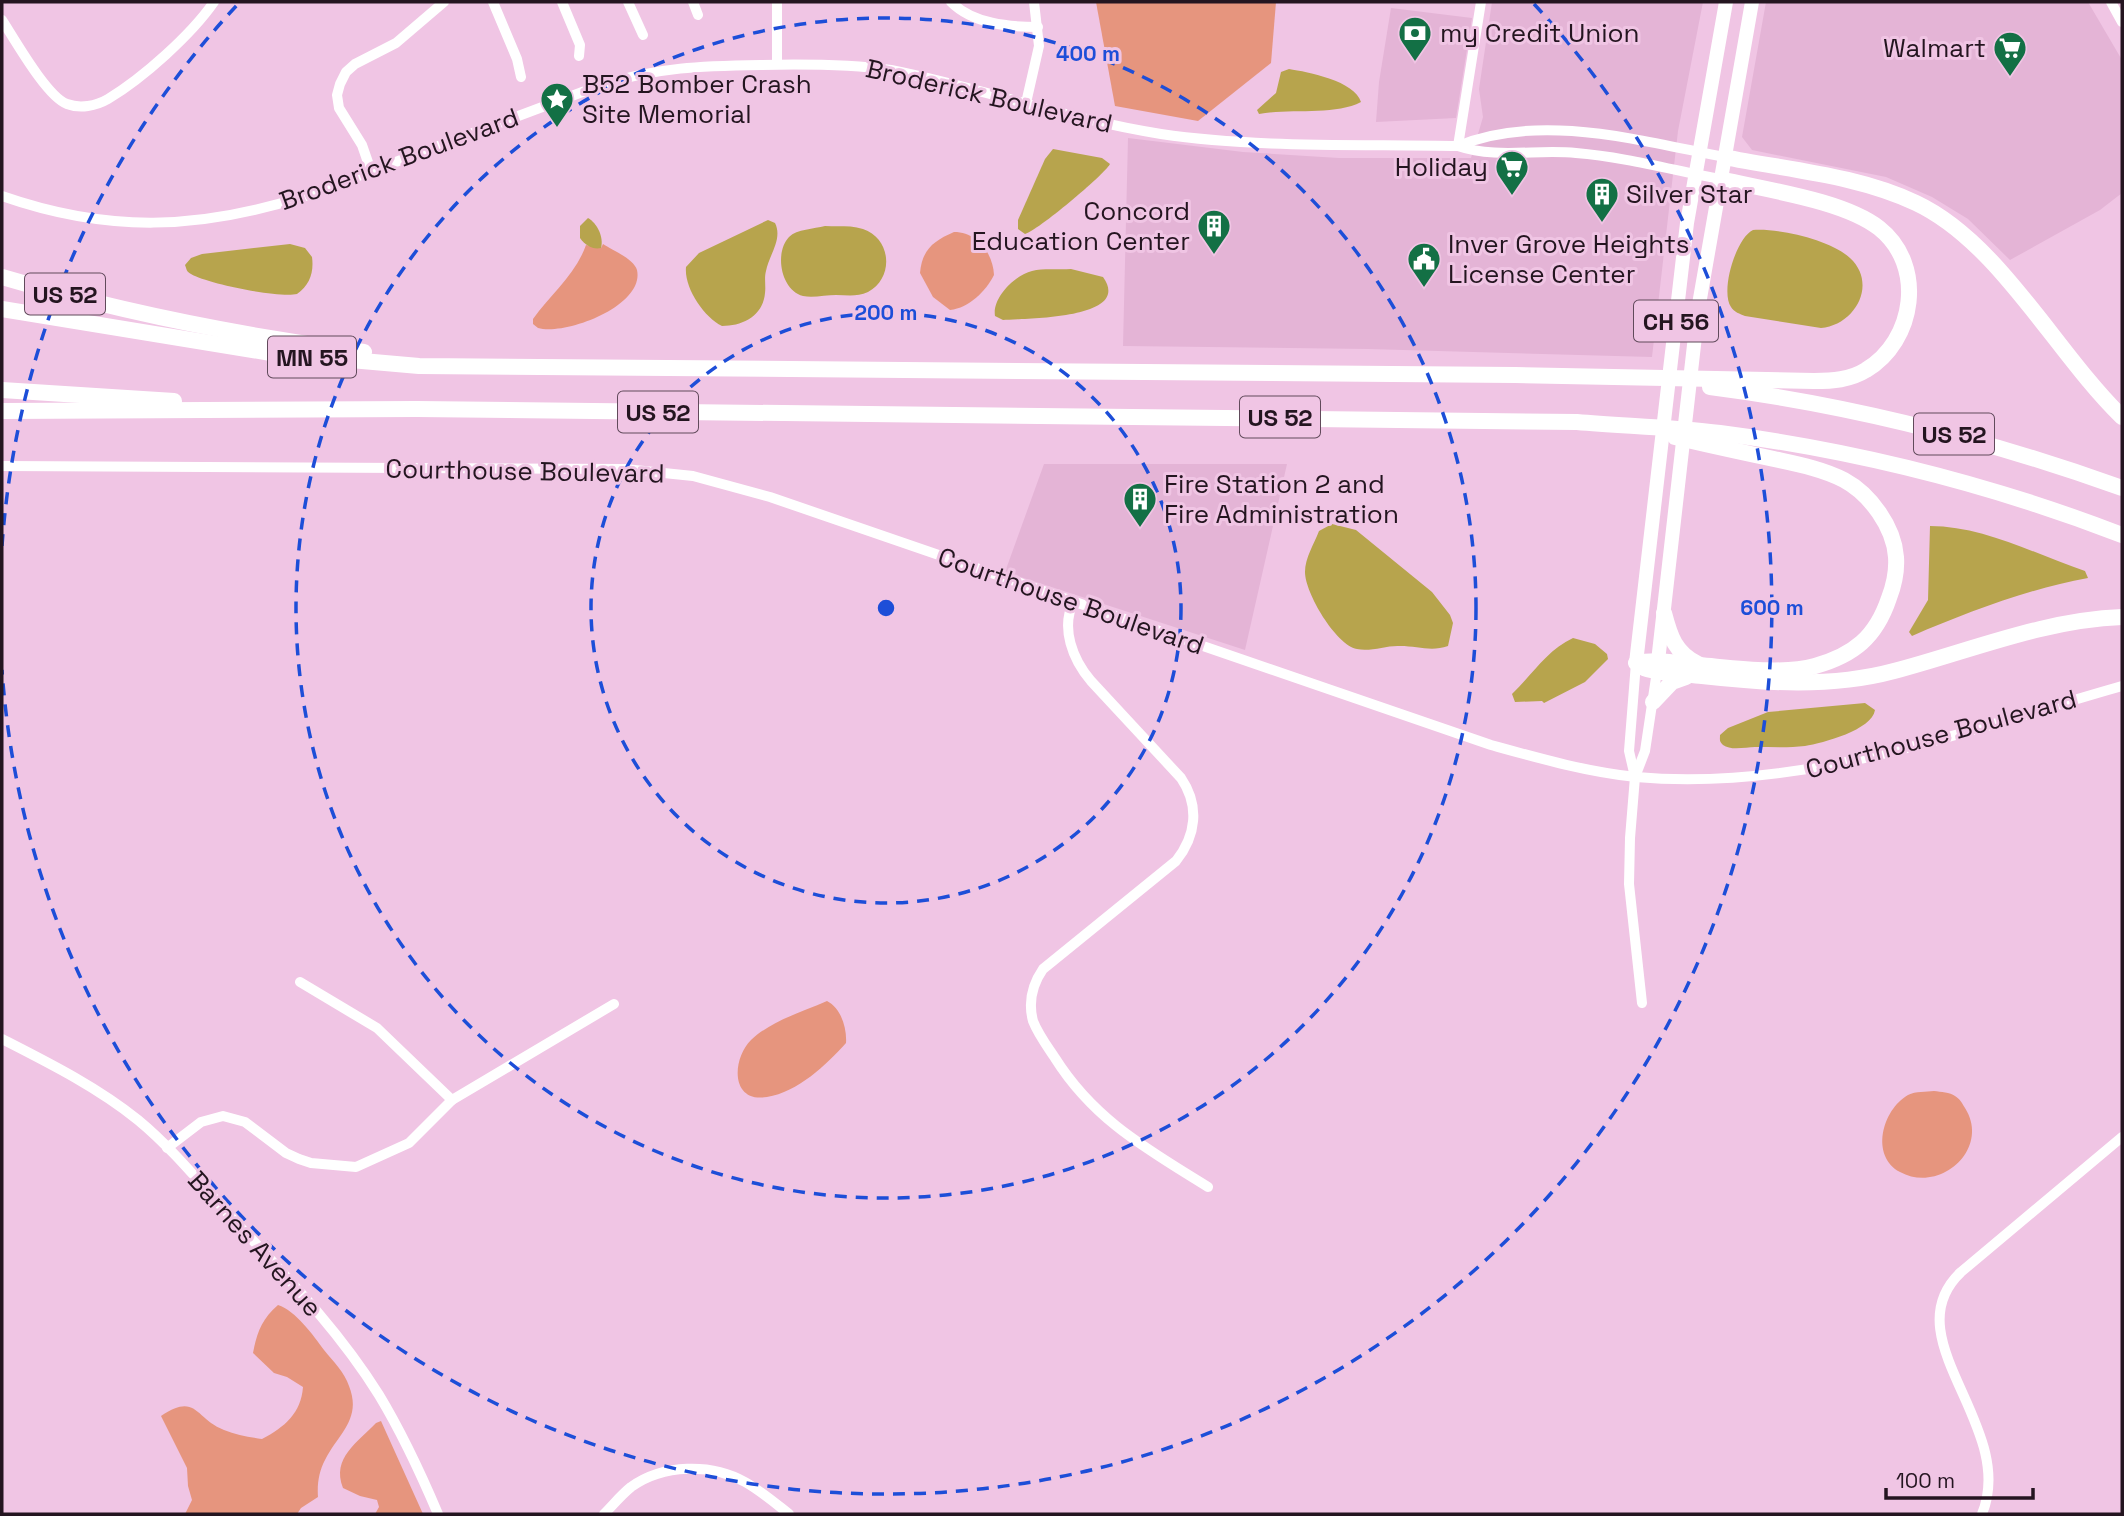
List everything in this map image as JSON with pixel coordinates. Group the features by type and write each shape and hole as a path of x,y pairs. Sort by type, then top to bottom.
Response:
{"highway":[{"path":"1724,157 1858,182 1915,202 1948,221 1992,263 2122,417"},
{"path":"1720,179 1832,206 1871,223 1894,245 1905,267 1909,288 1907,317 1896,341 1888,352 1866,370 1841,380 1726,384"},
{"name":"US 52","path":"2,277 129,310 276,340 393,356 499,366 1473,374 1634,378 1726,384 1916,424 2017,452 2122,488"},
{"name":"MN 55","path":"2,309 271,353 385,364 499,366"},
{"name":"US 52","path":"2,390 334,409 1326,418 1565,422 1629,426 1909,466 2023,499 2122,535"},
{"name":"MN 55","path":"2,411 334,409"},
{"path":"1653,702 1672,682 1698,671 1794,670 1814,667 1852,652 1870,636 1883,615 1894,584 1896,557 1891,535 1878,511 1860,492 1846,481 1718,440"},
{"path":"1664,613 1678,650 1698,671"},
{"path":"1636,663 1802,683 1845,680 1890,672 2036,629 2078,620 2122,617"}],"main road":[{"name":"CH 56","path":"1636,663 1695,174 1726,2"},
{"name":"CH 56","path":"1657,666 1698,310 1752,2"}],"street":[{"path":"2,20 53,94 65,104 82,107 106,100 138,77 200,22 214,2"},
{"path":"371,171 362,145 339,108 337,94 340,84 346,72 355,64 396,43 444,2"},
{"path":"493,2 517,59 521,77"},
{"path":"562,2 580,45 579,57"},
{"path":"628,2 643,36"},
{"path":"693,2 698,15"},
{"path":"777,2 777,64"},
{"path":"951,2 959,10 975,18 1019,27 1038,27"},
{"path":"1026,103 1039,46 1034,2"},
{"path":"1458,146 1481,2"},
{"path":"2111,2 2122,22"},
{"name":"Broderick Boulevard","path":"2,196 46,209 103,220 195,222 235,216 280,204 601,85 643,73 697,66 777,64 851,65 891,70 1131,129 1189,138 1458,146 1490,153 1586,154 1720,179"},
{"name":"Broderick Boulevard","path":"1458,146 1496,134 1568,130 1724,157"},
{"name":"Courthouse Boulevard","path":"2,466 656,470 693,476 770,497 1491,745 1561,763 1635,777 1729,779 1824,768 1876,756 2122,686"},
{"path":"1074,601 1070,609 1069,632 1079,664 1091,681 1181,778 1191,797 1194,825 1187,845 1175,861 1043,970 1032,991 1033,1021 1068,1079 1098,1112 1131,1139 1208,1186"},
{"path":"1636,663 1629,751 1635,777 1629,884 1642,1003"},
{"path":"1635,777 1645,751 1657,666"},
{"path":"300,982 377,1028 452,1100"},
{"path":"167,1147 201,1122 223,1116 244,1122 299,1160 356,1167 409,1143 452,1100 614,1004"},
{"name":"Barnes Avenue","path":"2,1039 95,1089 139,1121 167,1147 312,1304 356,1361 391,1415 438,1514"},
{"path":"1982,1514 1989,1484 1988,1460 1982,1437 1941,1339 1938,1314 1943,1295 1953,1278 2122,1137"},
{"path":"604,1514 635,1485 657,1474 688,1469 704,1469 734,1476 789,1514"}],"shaded area":[{"path":"1096,2 1276,2 1271,63 1198,121 1115,106"},
{"path":"1492,2 1703,2 1678,131 1652,357 1123,346 1128,138 1243,152 1339,158 1471,158 1483,117 1479,89"},
{"path":"1766,2 2088,2 2122,60 2122,193 2100,210 2010,260 1968,219 1932,197 1886,177 1752,150 1742,137"},
{"path":"1391,8 1472,18 1456,118 1376,122 1379,82"},
{"path":"1289,69 1341,83 1350,88 1361,102 1338,109 1259,114 1257,110 1276,93 1281,72"},
{"path":"1053,149 1102,158 1110,164 1070,202 1025,234 1018,229 1018,220 1045,159"},
{"path":"588,218 599,231 601,248 589,246 580,238 580,226"},
{"path":"768,220 775,223 777,235 765,274 765,290 760,308 744,322 722,326 708,316 696,301 688,284 686,267 699,253"},
{"path":"825,226 863,229 880,241 886,259 885,269 882,278 868,292 860,295 811,297 795,292 789,286 782,270 784,244 796,232"},
{"path":"1753,230 1804,236 1830,246 1850,258 1862,279 1859,302 1844,319 1821,328 1737,313 1728,299 1731,265 1741,243"},
{"path":"954,232 970,236 982,245 991,259 994,275 976,298 964,306 950,310 933,297 920,273 923,258 930,247"},
{"path":"290,244 305,248 312,257 310,278 297,294 275,294 227,286 191,274 185,265 191,258 202,254"},
{"path":"603,244 635,266 636,283 629,295 601,316 583,323 550,329 538,328 533,324 533,319 576,265 586,245 601,248"},
{"path":"1071,269 1103,277 1108,291 1103,302 1090,309 1051,317 1003,320 995,316 1001,295 1012,282 1025,273"},
{"path":"1044,464 1287,464 1245,650 1005,572"},
{"path":"1332,524 1356,530 1432,592 1453,623 1448,646 1430,649 1395,646 1362,650 1340,638 1316,605 1305,572 1308,556 1319,531"},
{"path":"1930,526 1970,531 2009,542 2085,571 2088,578 1998,602 1912,636 1909,632 1928,600"},
{"path":"1573,638 1595,644 1607,654 1608,659 1585,682 1544,703 1515,702 1512,694 1548,656"},
{"path":"1865,703 1875,710 1865,724 1823,742 1799,747 1734,748 1726,747 1720,740 1720,735 1728,728 1768,712"},
{"path":"827,1001 836,1008 842,1019 846,1043 820,1068 790,1090 767,1097 755,1097 746,1093 738,1078 738,1068 740,1058 751,1040 777,1022"},
{"path":"1934,1091 1951,1094 1961,1101 1971,1123 1971,1138 1966,1152 1957,1164 1931,1177 1915,1177 1900,1172 1891,1165 1882,1145 1883,1133 1886,1122 1899,1102 1911,1094"},
{"path":"278,1305 298,1318 342,1372 352,1398 351,1417 321,1469 318,1497 301,1508 297,1514 185,1514 192,1500 187,1468 161,1416 173,1409 189,1407 224,1430 262,1439 285,1424 299,1404 303,1387 274,1373 253,1353 261,1326"},
{"path":"381,1421 423,1514 375,1514 379,1507 377,1500 343,1488 340,1477 343,1459 354,1444"}],"place":[{"name":"my Credit Union","path":"1415,63"},
{"name":"Walmart","path":"2010,78"},
{"name":"B52 Bomber Crash Site Memorial","path":"557,129"},
{"name":"Holiday","path":"1512,197"},
{"name":"Silver Star","path":"1602,224"},
{"name":"Concord Education Center","path":"1214,256"},
{"name":"Inver Grove Heights License Center","path":"1424,289"},
{"name":"Fire Station 2 and Fire Administration","path":"1140,529"}]}
